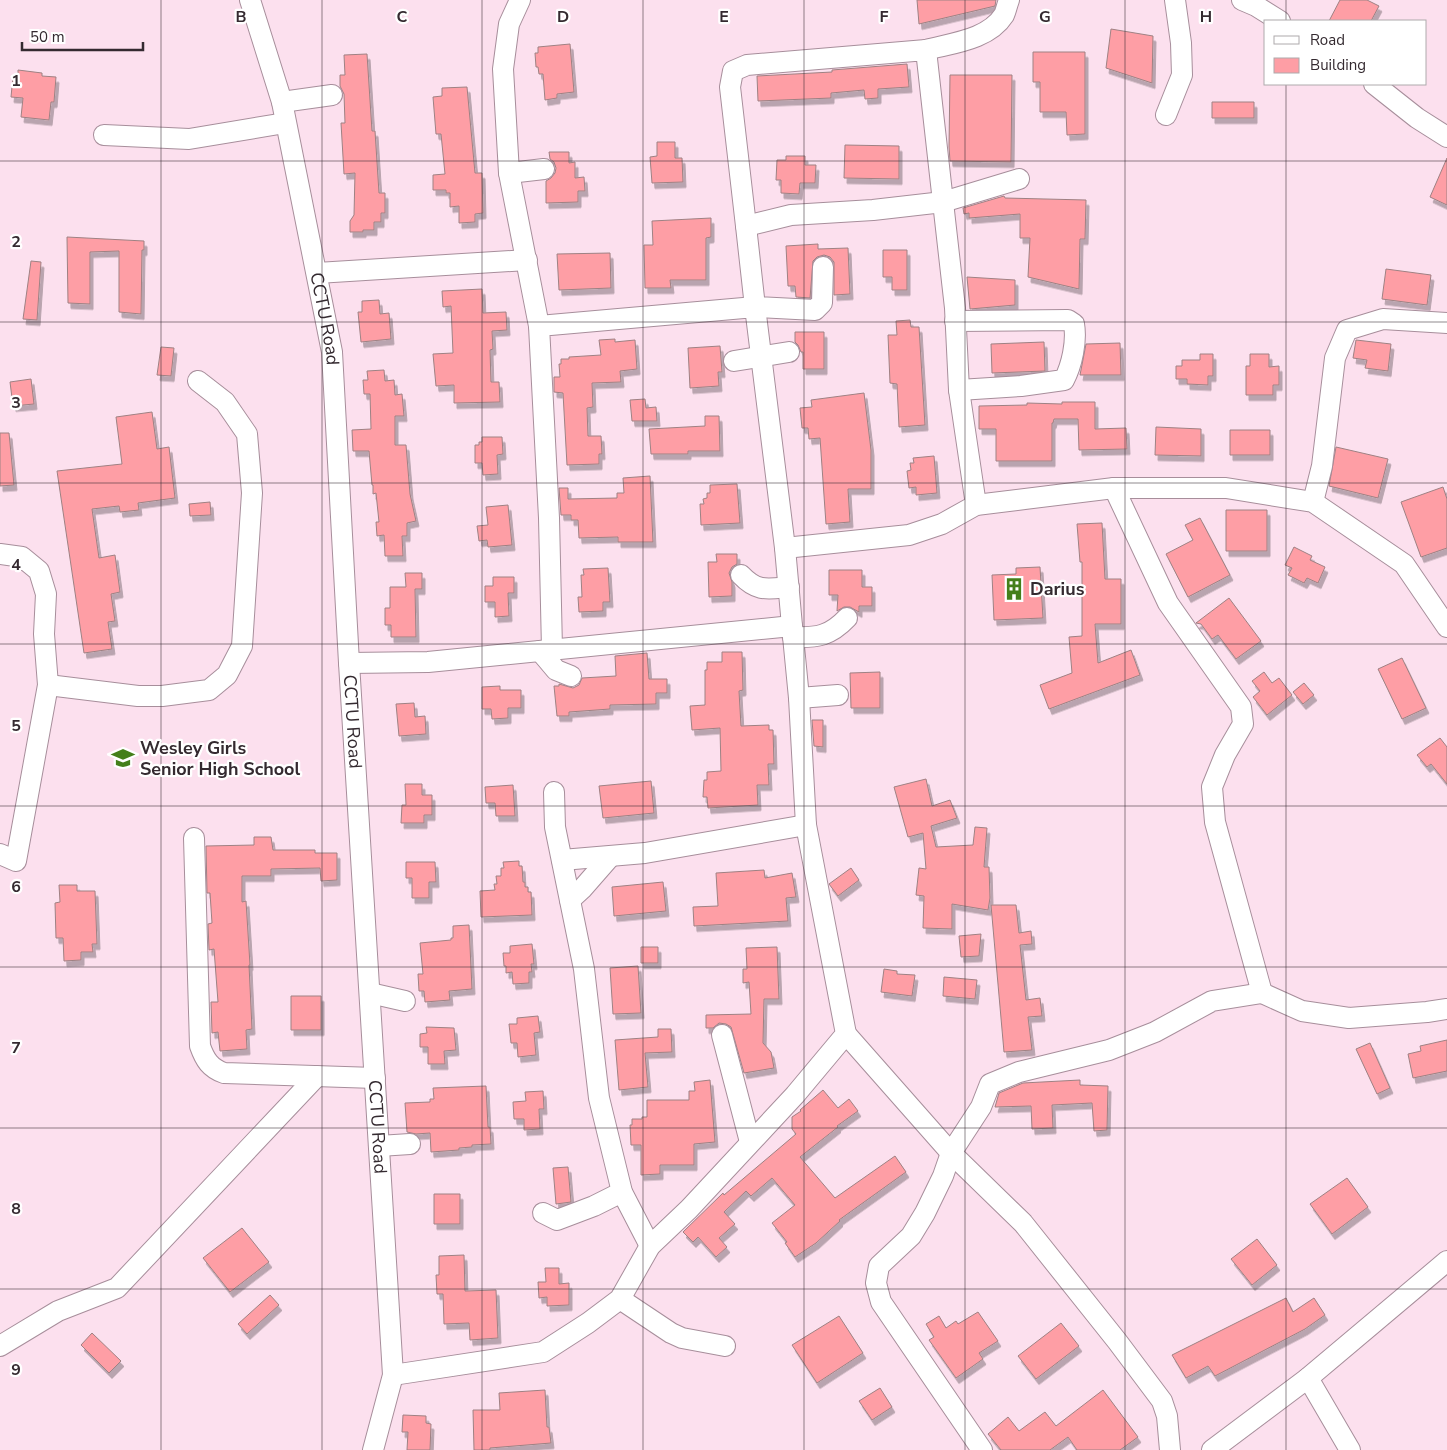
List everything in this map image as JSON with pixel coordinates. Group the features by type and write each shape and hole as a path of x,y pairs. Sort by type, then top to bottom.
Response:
{"street":[{"name":"CCTU Road","path":"250,0 282,102 332,352 349,663 393,1375 373,1450"},
{"path":"520,0 509,24 503,69 509,173 539,326 549,518 546,650 556,670 571,676"},
{"path":"1009,0 1004,14 991,29 971,38 926,50 747,66 733,71 730,87 760,356 789,587 799,698 806,825 846,1034 951,1153 1023,1223 1117,1341 1162,1401 1167,1416 1170,1450"},
{"path":"1166,115 1182,75 1181,43 1175,0"},
{"path":"1242,0 1278,20"},
{"path":"926,50 955,321 960,390 976,505"},
{"path":"1375,85 1417,118 1447,137"},
{"path":"282,102 332,95"},
{"path":"104,135 189,139 285,123"},
{"path":"509,173 544,169"},
{"path":"746,226 791,215 873,210 943,202 1019,179"},
{"path":"317,273 526,260"},
{"path":"539,326 755,307 815,310 822,303 823,267"},
{"path":"1313,502 1322,466 1335,358 1347,330 1383,319 1447,323"},
{"path":"955,321 1068,320 1074,324 1076,333 1069,371 1064,380 1021,386 960,390"},
{"path":"734,361 789,352"},
{"path":"48,685 138,696 162,696 209,690 226,675 242,646 252,493 248,434 225,402 198,381"},
{"path":"785,548 909,535 942,524 976,505 1114,488 1226,488 1313,502 1404,564 1447,627"},
{"path":"1114,488 1168,603 1241,707 1243,724 1225,756 1212,787 1215,822 1262,993"},
{"path":"0,554 22,557 39,571 46,594 44,634 48,685 16,862 0,854"},
{"path":"741,575 748,583 758,589 789,587"},
{"path":"349,663 428,662 546,650 792,632 808,637 825,635 837,629 847,618"},
{"path":"799,698 838,695"},
{"path":"554,792 555,827 587,993 599,1098 622,1192 650,1246"},
{"path":"562,860 610,857 668,849 806,825"},
{"path":"194,838 200,1046 205,1059 214,1070 224,1073 375,1078"},
{"path":"570,900 610,857"},
{"path":"982,1450 882,1302 876,1283 879,1266 911,1236 925,1213 943,1176 951,1153 981,1107 990,1084 1019,1072 1109,1050 1155,1032 1212,1001 1262,993 1302,1011 1349,1018 1427,1012 1447,1008"},
{"path":"370,994 405,1001"},
{"path":"393,1375 543,1352 588,1323 620,1299 650,1246 689,1209 794,1096 846,1034"},
{"path":"722,1035 750,1142"},
{"path":"0,1346 58,1311 117,1288 318,1076"},
{"path":"379,1146 410,1144"},
{"path":"543,1213 557,1220 594,1206 622,1192"},
{"path":"1212,1450 1308,1378 1447,1261"},
{"path":"620,1299 671,1333 682,1338 725,1346"},
{"path":"1308,1378 1350,1450"}],"building":[{"path":"917,0 996,0 995,6 919,24"},
{"path":"1340,0 1367,0 1379,6 1372,20 1330,20"},
{"path":"1111,29 1153,36 1152,83 1106,68"},
{"path":"570,44 574,92 557,94 557,98 545,100 543,74 539,74 538,67 536,67 535,53 538,53 538,47"},
{"path":"1033,52 1085,52 1085,134 1067,135 1066,112 1040,112 1040,82 1033,82"},
{"path":"367,54 372,131 375,131 379,193 385,193 385,213 381,213 381,222 374,222 374,230 350,232 350,221 354,215 355,173 344,174 341,123 345,123 344,94 340,86 340,75 345,75 344,55"},
{"path":"907,64 909,87 878,89 878,98 865,99 864,90 831,93 831,98 758,101 757,76 832,72 832,70"},
{"path":"18,70 42,73 42,76 56,77 54,102 51,102 49,120 21,117 23,98 11,97 13,76 18,77"},
{"path":"950,75 1012,75 1011,162 950,161"},
{"path":"467,87 475,173 482,173 483,213 475,214 475,222 459,223 459,206 450,207 450,193 446,193 446,190 433,190 433,175 445,174 441,134 436,134 433,97 442,96 442,88"},
{"path":"1212,102 1254,102 1254,118 1212,118"},
{"path":"657,142 675,142 675,158 682,158 683,182 652,183 650,157 657,156"},
{"path":"845,145 899,146 899,179 844,178"},
{"path":"549,152 569,152 569,163 575,162 575,178 584,177 585,191 578,191 578,202 546,203 546,181 555,173 556,168 554,162 550,159"},
{"path":"786,156 805,156 805,165 816,165 815,183 800,183 799,194 781,193 781,180 776,180 777,160 786,160"},
{"path":"1447,158 1447,205 1430,197"},
{"path":"1004,196 1005,198 1086,200 1085,239 1080,239 1079,289 1028,277 1030,238 1020,238 1020,214 969,218 969,213 964,214 963,208"},
{"path":"711,218 711,237 706,238 706,280 670,280 671,288 645,288 644,245 653,245 652,221"},
{"path":"67,237 144,241 144,250 142,250 141,314 119,312 119,251 90,252 90,304 68,303"},
{"path":"818,244 818,249 848,248 850,294 834,295 834,262 830,257 824,255 817,257 813,261 810,298 796,297 795,286 788,286 786,246"},
{"path":"883,250 907,250 907,290 892,290 892,277 883,277"},
{"path":"610,253 611,288 559,290 557,254"},
{"path":"31,261 41,262 37,320 23,319"},
{"path":"1386,269 1431,275 1427,305 1382,299"},
{"path":"967,277 1015,280 1015,305 970,309"},
{"path":"482,289 483,313 506,312 507,330 492,331 493,349 490,350 491,382 499,382 500,402 454,403 454,385 436,386 433,354 453,353 451,306 443,307 442,291"},
{"path":"379,300 380,314 389,313 391,339 361,342 358,312 362,312 362,301"},
{"path":"910,320 911,327 919,327 925,425 899,427 897,384 890,383 888,335 897,335 896,321"},
{"path":"795,332 824,332 824,369 803,369 803,352 801,352 795,342"},
{"path":"615,339 615,342 635,340 637,369 620,371 621,382 592,383 593,407 587,408 588,436 601,436 602,454 599,454 599,464 567,465 563,393 554,392 554,377 560,377 559,364 561,364 561,359 601,355 599,340"},
{"path":"1356,340 1391,344 1388,371 1365,368 1367,360 1353,358"},
{"path":"1044,342 1045,371 992,373 991,344"},
{"path":"1120,343 1121,375 1080,375 1086,344"},
{"path":"720,346 722,372 718,372 719,386 690,388 688,348"},
{"path":"161,347 174,348 171,376 157,375"},
{"path":"1200,354 1213,354 1213,376 1208,376 1208,385 1187,384 1187,379 1176,379 1176,366 1182,366 1182,360 1200,360"},
{"path":"1250,354 1269,354 1269,367 1279,366 1279,385 1273,385 1273,395 1246,395 1246,366 1250,366"},
{"path":"384,370 385,381 394,380 395,395 402,394 404,416 395,416 395,445 406,445 410,494 416,521 407,523 407,536 402,536 403,556 385,556 384,535 377,536 376,522 379,522 376,493 373,494 369,451 353,451 352,430 371,429 370,394 364,394 363,380 368,380 367,371"},
{"path":"31,379 34,404 13,406 10,382"},
{"path":"864,393 871,450 871,489 848,489 850,522 826,524 820,438 809,439 808,428 802,428 800,408 812,407 811,400"},
{"path":"645,399 646,408 656,407 657,421 632,421 630,400"},
{"path":"1062,402 1095,402 1095,429 1126,428 1127,449 1079,450 1078,419 1054,419 1052,423 1052,461 996,461 996,429 979,429 979,406 1027,405 1027,403 1062,404"},
{"path":"152,412 157,449 169,447 175,498 138,503 139,510 120,512 119,506 92,509 99,558 115,555 120,592 111,594 115,621 108,622 112,649 84,653 57,471 122,464 116,417"},
{"path":"705,416 719,416 720,451 688,451 688,454 651,454 649,429 705,426"},
{"path":"1156,427 1201,429 1201,456 1155,455"},
{"path":"1230,430 1270,430 1270,455 1230,455"},
{"path":"0,433 9,433 14,485 0,486"},
{"path":"482,437 502,437 503,454 497,455 498,474 483,475 482,463 475,463 475,445 479,445 479,442 482,442"},
{"path":"1336,447 1388,459 1378,498 1329,486"},
{"path":"934,456 937,493 916,495 916,487 909,488 907,471 911,470 910,463 914,463 913,458"},
{"path":"650,476 653,542 618,542 618,537 579,538 578,520 571,520 571,515 561,515 559,488 568,488 568,499 617,498 617,493 624,493 623,478"},
{"path":"737,484 740,523 701,525 700,504 704,504 703,499 707,498 707,493 710,493 710,485"},
{"path":"1443,487 1447,499 1447,548 1421,557 1401,502"},
{"path":"210,502 211,515 190,516 189,504"},
{"path":"508,505 512,545 488,547 487,540 479,541 477,526 488,525 486,507"},
{"path":"1226,510 1267,510 1267,551 1226,551"},
{"path":"1200,518 1230,575 1188,597 1166,554 1193,540 1185,525"},
{"path":"1102,523 1105,579 1121,579 1121,624 1095,624 1098,663 1131,650 1140,675 1049,709 1040,685 1072,673 1069,637 1082,636 1082,562 1080,562 1077,524"},
{"path":"1294,547 1312,556 1310,560 1325,567 1318,583 1307,578 1304,583 1288,575 1292,568 1285,565"},
{"path":"716,554 737,554 737,564 732,567 729,573 732,582 732,596 709,597 708,562 717,562"},
{"name":"Darius","path":"1040,567 1043,618 994,620 992,575 1016,574 1016,568"},
{"path":"608,568 610,602 603,602 603,611 579,612 578,597 582,597 581,575 584,575 583,569"},
{"path":"829,570 862,570 862,587 872,587 872,606 859,606 859,612 850,607 844,607 837,611 838,595 829,595"},
{"path":"405,573 422,573 422,589 415,589 416,637 391,637 391,625 385,625 385,608 390,608 390,587 406,587"},
{"path":"493,577 514,577 514,593 508,593 509,616 495,617 495,602 485,602 485,586 493,586"},
{"path":"1229,598 1261,641 1236,659 1218,635 1212,639 1201,624 1196,623"},
{"path":"722,652 742,652 743,690 739,691 741,726 769,725 769,730 773,730 774,764 768,764 769,785 757,785 758,805 708,808 707,797 703,797 704,780 707,780 707,772 721,771 720,728 692,730 690,706 705,705 705,670 707,670 707,662 722,662"},
{"path":"647,653 649,679 667,679 667,693 656,693 656,704 610,705 610,709 569,712 569,716 557,716 554,686 559,686 559,684 573,688 579,685 582,678 616,676 615,656"},
{"path":"1402,658 1426,708 1402,719 1378,669"},
{"path":"880,672 880,708 851,708 850,673"},
{"path":"1264,672 1272,683 1279,678 1292,695 1267,715 1253,697 1260,691 1252,681"},
{"path":"1304,683 1314,695 1303,704 1293,692"},
{"path":"500,686 500,690 521,690 521,708 508,708 508,718 492,719 491,709 482,709 482,687"},
{"path":"414,703 415,717 425,716 426,734 399,736 396,704"},
{"path":"812,720 823,720 823,747 814,746"},
{"path":"1440,738 1447,747 1447,784 1431,764 1427,767 1417,755"},
{"path":"926,779 932,806 950,800 957,818 931,826 936,847 973,845 975,827 987,828 984,867 989,867 990,898 988,910 952,904 952,929 923,928 924,896 916,895 919,868 926,869 923,833 908,837 894,787"},
{"path":"651,781 654,813 603,818 599,786"},
{"path":"405,784 422,784 422,795 432,795 432,815 424,815 424,823 401,823 402,805 406,805"},
{"path":"513,785 515,816 496,816 495,803 486,803 485,787"},
{"path":"254,837 271,837 273,850 315,850 315,853 337,853 337,880 321,881 320,868 271,869 271,876 242,876 242,902 246,901 252,1029 246,1030 247,1049 220,1051 218,1032 212,1033 211,1002 218,1002 214,949 209,950 208,924 212,923 210,893 207,893 206,846 254,845"},
{"path":"519,861 519,866 522,866 523,882 525,882 525,887 528,887 528,892 531,892 532,915 481,917 480,891 495,890 494,884 497,884 496,876 501,876 501,868 504,868 503,862"},
{"path":"406,862 435,862 436,882 429,882 429,898 412,898 412,878 406,878"},
{"path":"851,868 859,880 838,896 829,884"},
{"path":"764,870 765,878 792,873 796,897 786,898 788,921 694,926 693,907 718,906 716,873"},
{"path":"663,882 666,911 614,916 612,887"},
{"path":"59,885 77,885 77,891 95,891 97,944 92,944 93,952 81,952 81,960 64,961 63,938 56,938 55,903 60,902"},
{"path":"991,905 1016,905 1019,933 1031,931 1032,944 1020,945 1026,1000 1040,998 1042,1016 1028,1017 1032,1050 1004,1052"},
{"path":"469,925 472,989 449,991 450,1000 425,1002 424,991 419,991 418,974 423,974 420,943 451,940 453,938 453,926"},
{"path":"981,934 979,956 961,957 959,936"},
{"path":"532,944 534,964 531,964 532,972 529,972 529,983 513,984 512,972 506,973 503,953 510,953 510,946"},
{"path":"641,947 658,947 658,963 641,963"},
{"path":"777,947 779,999 764,999 763,1043 771,1052 774,1068 744,1073 731,1027 719,1023 713,1028 706,1028 706,1015 751,1014 749,982 743,983 743,969 747,969 746,948"},
{"path":"638,966 641,1013 613,1014 610,968"},
{"path":"884,969 897,971 897,974 915,975 912,996 881,992"},
{"path":"944,977 977,980 975,999 943,996"},
{"path":"291,996 321,996 321,1030 291,1030"},
{"path":"538,1016 540,1032 534,1033 536,1055 518,1057 517,1043 511,1043 509,1024 517,1024 517,1018"},
{"path":"426,1027 454,1028 456,1050 444,1051 445,1064 428,1064 428,1047 420,1047 420,1034 427,1033"},
{"path":"658,1029 671,1029 672,1052 645,1053 648,1087 619,1090 615,1040 658,1037"},
{"path":"1447,1040 1447,1071 1413,1078 1408,1054 1421,1051 1420,1046"},
{"path":"1370,1043 1390,1088 1377,1094 1356,1049"},
{"path":"710,1080 715,1142 694,1144 694,1165 660,1165 660,1174 641,1175 641,1145 631,1145 630,1125 632,1125 632,1119 647,1117 647,1100 689,1100 689,1091 695,1091 694,1082"},
{"path":"1080,1080 1080,1085 1108,1086 1107,1130 1094,1131 1092,1103 1052,1105 1053,1128 1032,1129 1031,1106 995,1107 999,1093 1023,1083"},
{"path":"486,1086 488,1127 490,1127 491,1144 472,1145 472,1147 459,1148 459,1150 431,1152 430,1133 416,1134 407,1132 405,1103 430,1102 430,1099 434,1099 433,1088"},
{"path":"823,1090 838,1108 849,1099 858,1111 800,1157 835,1198 895,1156 906,1172 839,1220 816,1243 795,1257 785,1243 787,1242 772,1223 795,1205 772,1178 751,1196 746,1191 724,1212 735,1224 719,1238 727,1247 716,1257 698,1237 693,1242 683,1232 723,1193 724,1195 796,1134 792,1129 792,1117"},
{"path":"543,1091 544,1109 539,1109 540,1129 524,1130 524,1119 514,1119 513,1102 526,1101 525,1092"},
{"path":"568,1167 571,1202 556,1204 553,1168"},
{"path":"1347,1178 1368,1207 1332,1234 1310,1204"},
{"path":"434,1194 460,1194 460,1224 434,1224"},
{"path":"242,1228 269,1262 230,1292 203,1258"},
{"path":"1257,1239 1277,1265 1252,1285 1231,1259"},
{"path":"464,1255 465,1291 496,1290 498,1338 470,1340 469,1323 444,1324 443,1294 437,1294 436,1275 439,1275 439,1256"},
{"path":"545,1268 559,1268 559,1284 569,1283 569,1305 547,1306 547,1297 539,1298 538,1282 546,1282"},
{"path":"270,1295 279,1305 247,1334 238,1324"},
{"path":"1286,1298 1293,1312 1314,1298 1325,1315 1305,1329 1215,1376 1208,1366 1186,1378 1172,1355"},
{"path":"978,1312 998,1341 979,1353 983,1359 956,1378 929,1340 934,1337 926,1324 939,1316 946,1328 956,1321 958,1324"},
{"path":"839,1316 863,1353 817,1383 792,1345"},
{"path":"1061,1323 1079,1346 1036,1379 1018,1356"},
{"path":"92,1333 121,1361 109,1373 81,1345"},
{"path":"880,1388 892,1407 872,1420 859,1401"},
{"path":"545,1390 547,1427 549,1427 551,1443 474,1450 473,1410 500,1410 499,1393"},
{"path":"1103,1390 1138,1437 1120,1450 1077,1450 1068,1437 1050,1450 1001,1450 988,1434 1008,1417 1019,1431 1045,1412 1056,1426"},
{"path":"403,1415 426,1416 426,1423 431,1424 430,1450 407,1450 408,1432 402,1432"}],"place":[{"name":"Darius","path":"1014,589"},
{"name":"Wesley Girls Senior High School","path":"123,758"}]}
